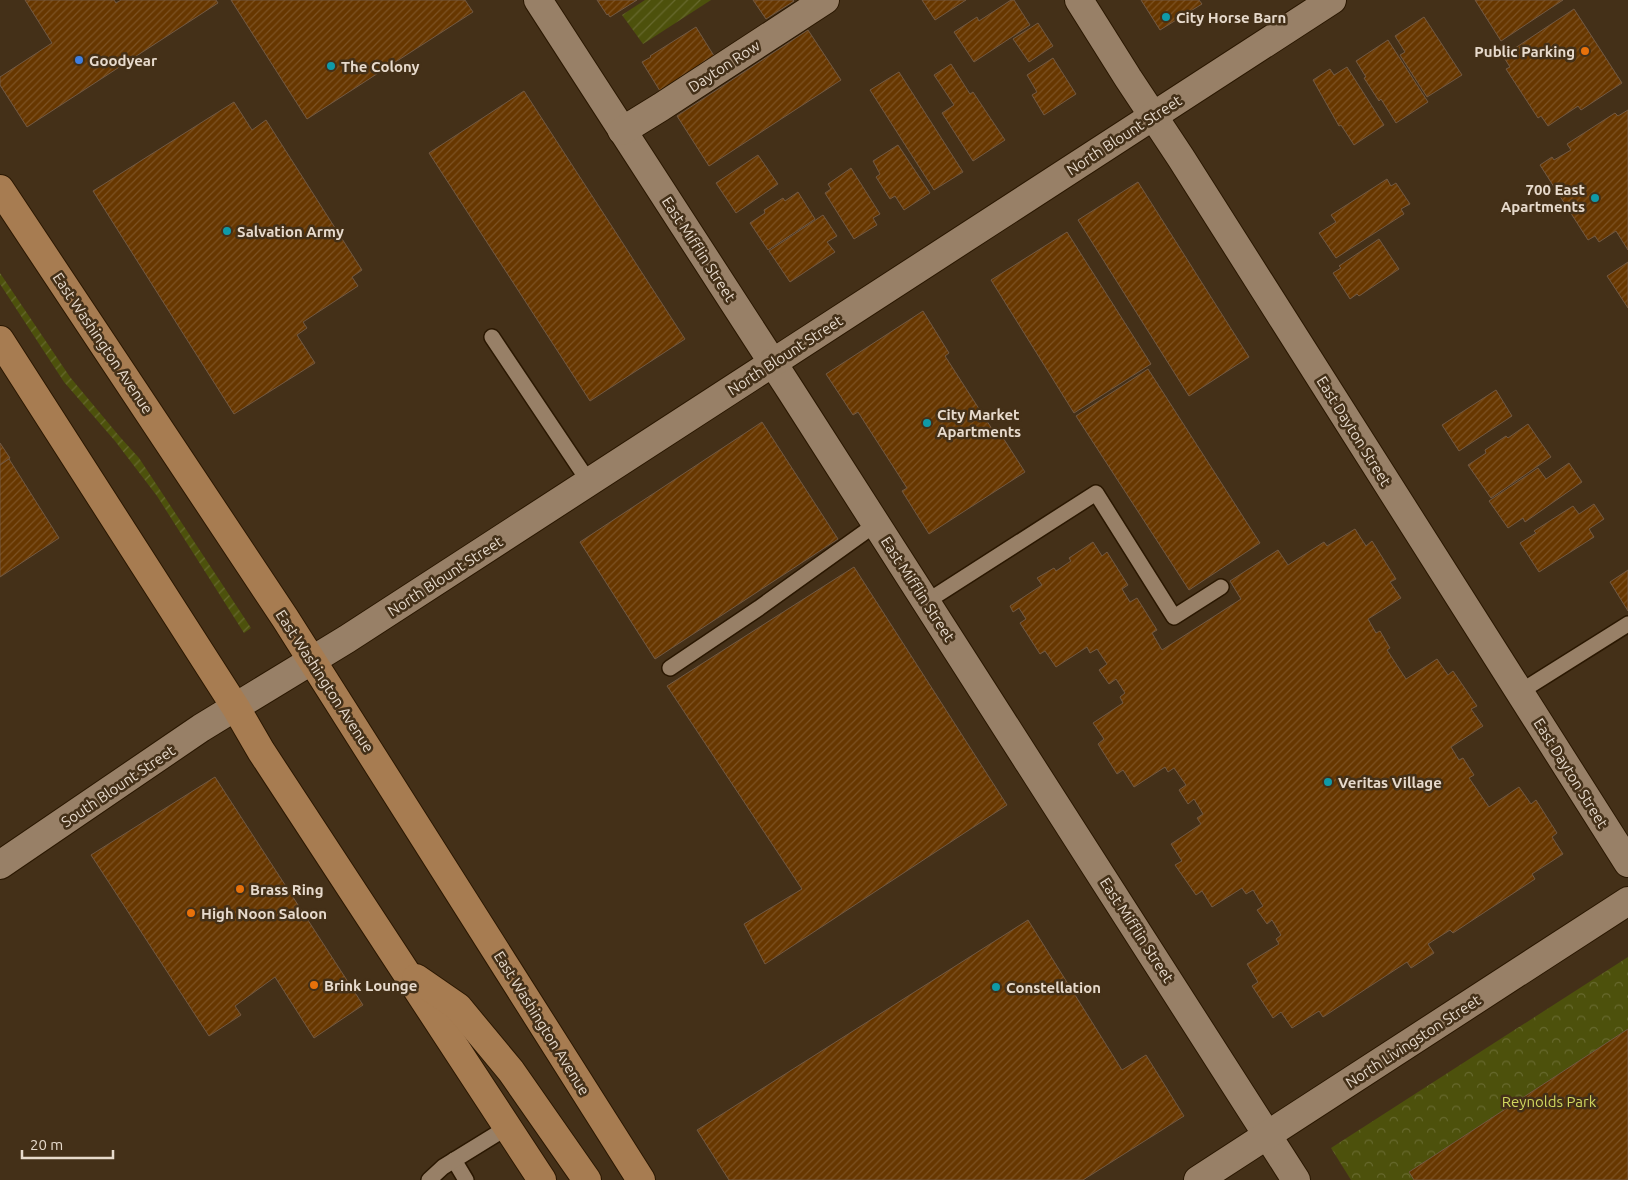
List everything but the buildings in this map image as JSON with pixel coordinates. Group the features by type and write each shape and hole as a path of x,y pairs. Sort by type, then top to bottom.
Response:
{"main road":[{"name":"East Washington Avenue","path":"0,189 313,661 641,1180"},
{"path":"0,340 236,708 260,751 542,1180"},
{"path":"405,970 458,1007 511,1070 587,1180"}],"street":[{"name":"East Mifflin Street","path":"538,0 773,362 1296,1180"},
{"name":"Dayton Row","path":"622,131 662,107 825,0"},
{"name":"East Dayton Street","path":"1079,0 1628,863"},
{"name":"North Blount Street","path":"236,708 313,661 1332,0"},
{"name":"South Blount Street","path":"3,856 236,708"},
{"name":"North Livingston Street","path":"1198,1180 1628,901"}],"lane":[{"path":"492,337 589,482"},
{"path":"926,602 1096,493 1174,617 1222,587"},
{"path":"670,668 759,608 876,524"},
{"path":"1520,692 1628,624"},
{"path":"429,1180 443,1167 508,1127"},
{"path":"454,1160 466,1180"}],"green space":[{"path":"645,0 711,0 643,44 622,15"},
{"path":"0,273 70,377 139,458 251,628 244,633 157,496 115,441 64,382 0,284"},
{"name":"Reynolds Park","path":"1628,957 1628,1180 1351,1180 1331,1148"}],"place":[{"name":"City Horse Barn","path":"1166,17"},
{"name":"Public Parking","path":"1585,51"},
{"name":"Goodyear","path":"79,60"},
{"name":"The Colony","path":"331,66"},
{"name":"700 East Apartments","path":"1595,198"},
{"name":"Salvation Army","path":"227,231"},
{"name":"City Market Apartments","path":"927,423"},
{"name":"Veritas Village","path":"1328,782"},
{"name":"Brass Ring","path":"240,889"},
{"name":"High Noon Saloon","path":"191,913"},
{"name":"Brink Lounge","path":"314,985"},
{"name":"Constellation","path":"996,987"}]}
